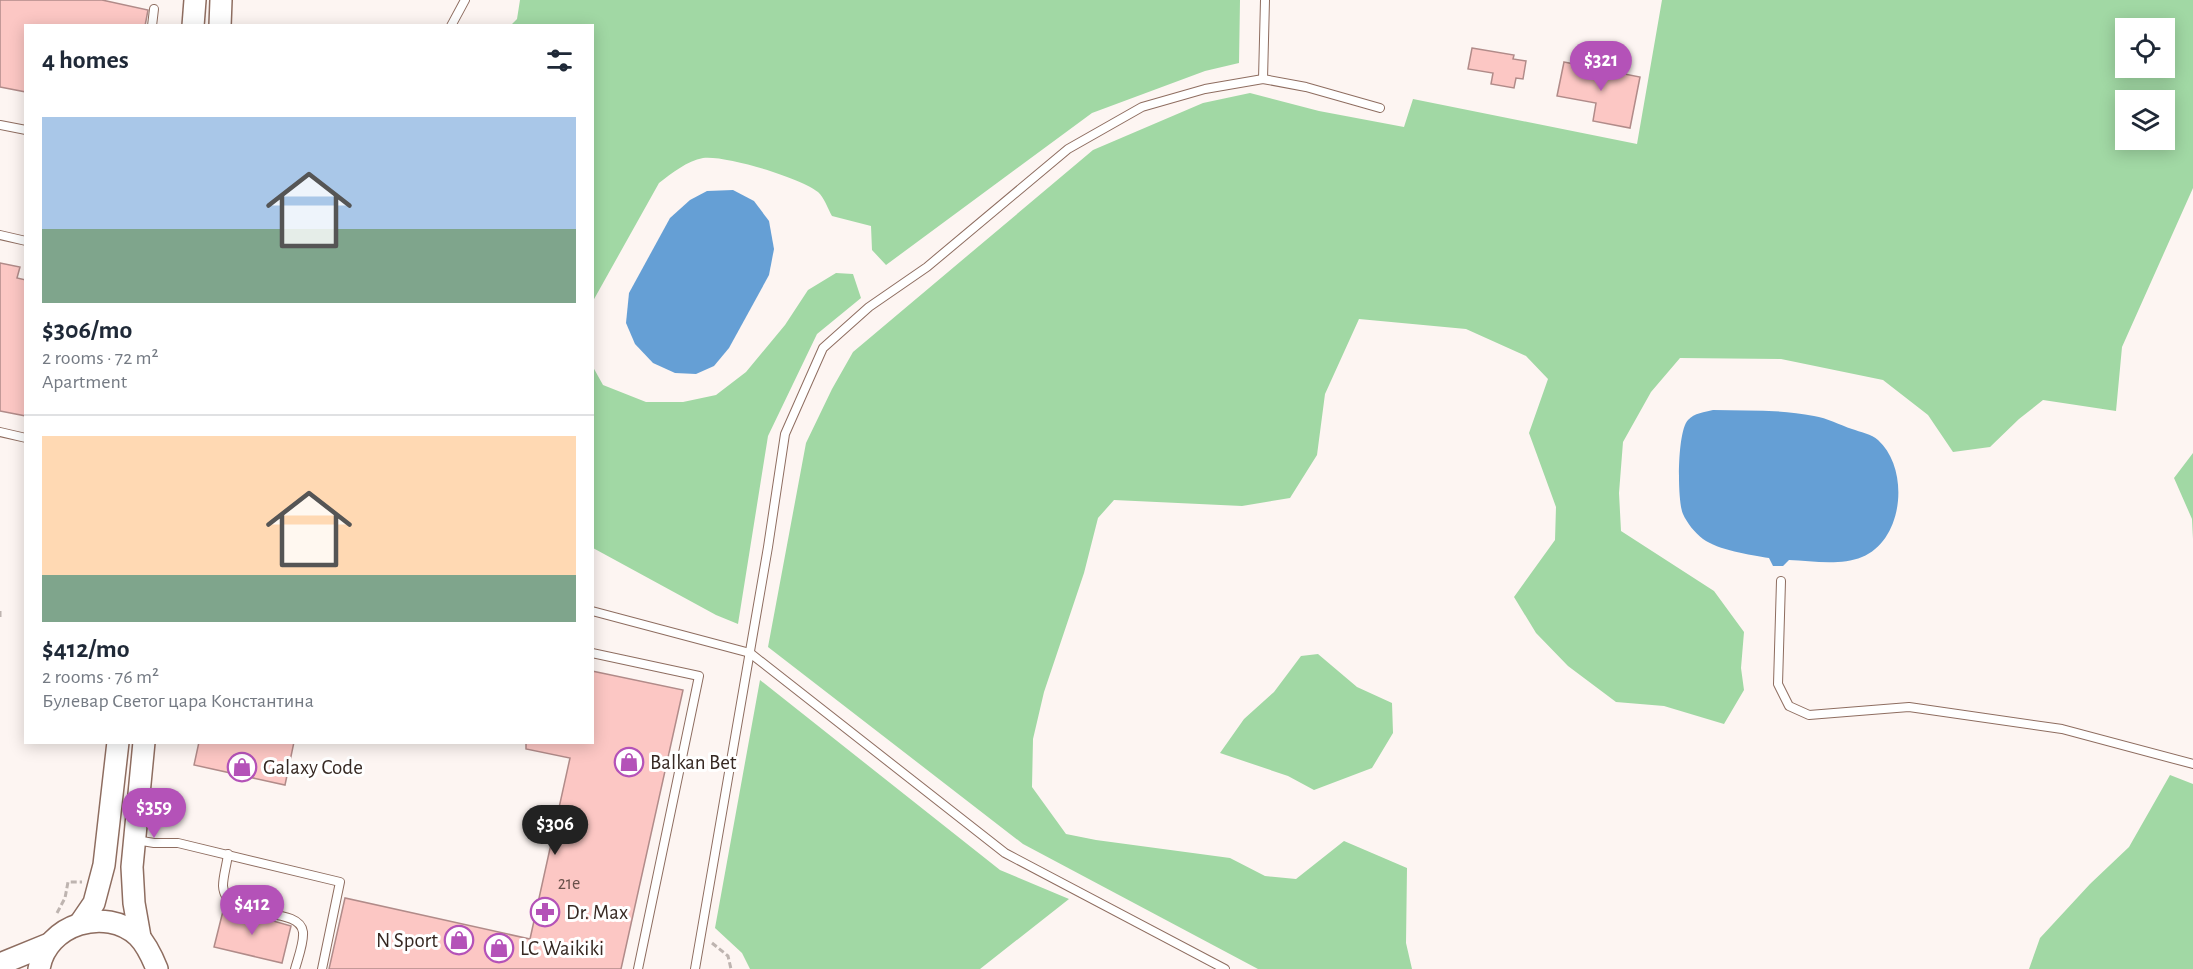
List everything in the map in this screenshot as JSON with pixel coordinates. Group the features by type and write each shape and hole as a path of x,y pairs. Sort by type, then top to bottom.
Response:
{"main road":[{"path":"194,24 195,0"},
{"path":"220,24 221,0"},
{"path":"81,922 94,903 104,865 118,744"},
{"path":"144,744 134,839 133,885 140,937 157,969"},
{"path":"39,969 40,961 49,944 63,931 81,922 102,921 122,926 140,937"},
{"path":"0,964 49,944"}],"lane":[{"path":"452,24 465,0"},
{"path":"1263,79 1265,0"},
{"path":"152,24 154,9"},
{"path":"695,969 750,653 784,434 823,348 869,307 927,267 1068,149 1142,107 1205,89 1263,79 1306,87 1380,108"},
{"path":"0,125 24,130"},
{"path":"0,236 24,241"},
{"path":"0,432 24,438"},
{"path":"1781,582 1778,684 1789,706 1809,716 1909,707 2062,729 2193,764"},
{"path":"594,612 750,653 1005,853 1225,969"},
{"path":"594,653 699,676 638,969"},
{"path":"134,839 154,843 178,843 340,882 322,969"},
{"path":"228,854 223,888 237,906 293,920 299,924 303,933 295,969"}],"path":[{"path":"0,611 0,618"},
{"path":"702,934 728,956 731,969"}],"green space":[{"path":"520,0 1240,0 1239,63 1205,71 1092,113 886,265 872,250 871,226 832,216 820,194 809,186 780,174 728,160 703,158 691,162 659,183 594,299 594,24 512,24 517,19"},
{"path":"1662,0 2193,0 2193,188 2122,347 2116,411 2043,400 1990,447 1953,452 1928,415 1883,380 1781,359 1680,358 1651,392 1623,442 1619,493 1621,531 1714,591 1744,632 1741,668 1744,690 1724,724 1664,706 1616,702 1568,666 1536,633 1514,597 1555,540 1556,507 1529,433 1548,379 1526,356 1466,329 1359,319 1325,394 1317,455 1290,498 1242,506 1114,500 1098,518 1084,573 1044,692 1033,739 1032,787 1066,834 1230,858 1265,876 1296,879 1344,841 1407,868 1406,943 1412,969 1258,969 1023,844 768,647 806,443 853,352 1093,150 1203,103 1250,93 1319,111 1404,127 1413,99 1637,144"},
{"path":"836,273 853,274 861,298 817,334 768,436 738,624 716,615 594,549 594,369 603,385 646,402 683,402 716,395 746,372 785,325 808,290"},
{"path":"2193,453 2193,539 2192,519 2174,478"},
{"path":"1318,654 1357,687 1392,703 1393,733 1372,768 1314,790 1288,776 1220,753 1244,719 1274,692 1301,656"},
{"path":"760,680 1000,870 1069,899 980,969 750,969 742,953 715,928"},
{"path":"2170,775 2193,784 2193,969 2029,969 2040,938 2090,884 2129,847"}],"water":[{"path":"733,190 754,201 769,221 774,249 769,275 729,348 714,366 696,374 675,373 653,363 635,344 626,323 629,293 670,218 690,200 707,191"},
{"path":"1713,410 1776,411 1824,418 1878,440 1888,453 1895,468 1898,485 1898,503 1887,536 1876,548 1853,560 1826,562 1789,560 1783,566 1773,566 1769,558 1725,549 1703,539 1689,524 1681,507 1680,451 1684,427 1688,420 1696,414"}],"building":[{"path":"0,0 102,0 148,10 145,24 24,24 24,92 0,87"},
{"path":"1472,48 1514,55 1513,59 1526,61 1523,79 1516,78 1514,88 1491,84 1493,73 1468,69"},
{"path":"1564,62 1640,77 1630,128 1593,121 1596,103 1557,96"},
{"path":"0,263 20,267 17,278 24,280 24,416 0,411"},
{"path":"594,671 683,690 621,969 329,969 345,898 530,939 570,758 526,749 526,744 594,744"},
{"path":"199,744 294,744 285,785 194,765"},
{"path":"224,907 291,926 282,963 214,947"}],"place":[{"name":"Balkan Bet","path":"629,762"},
{"name":"Galaxy Code","path":"242,767"},
{"name":"Dr. Max","path":"545,912"},
{"name":"N Sport","path":"459,940"},
{"name":"LC Waikiki","path":"499,948"}]}
